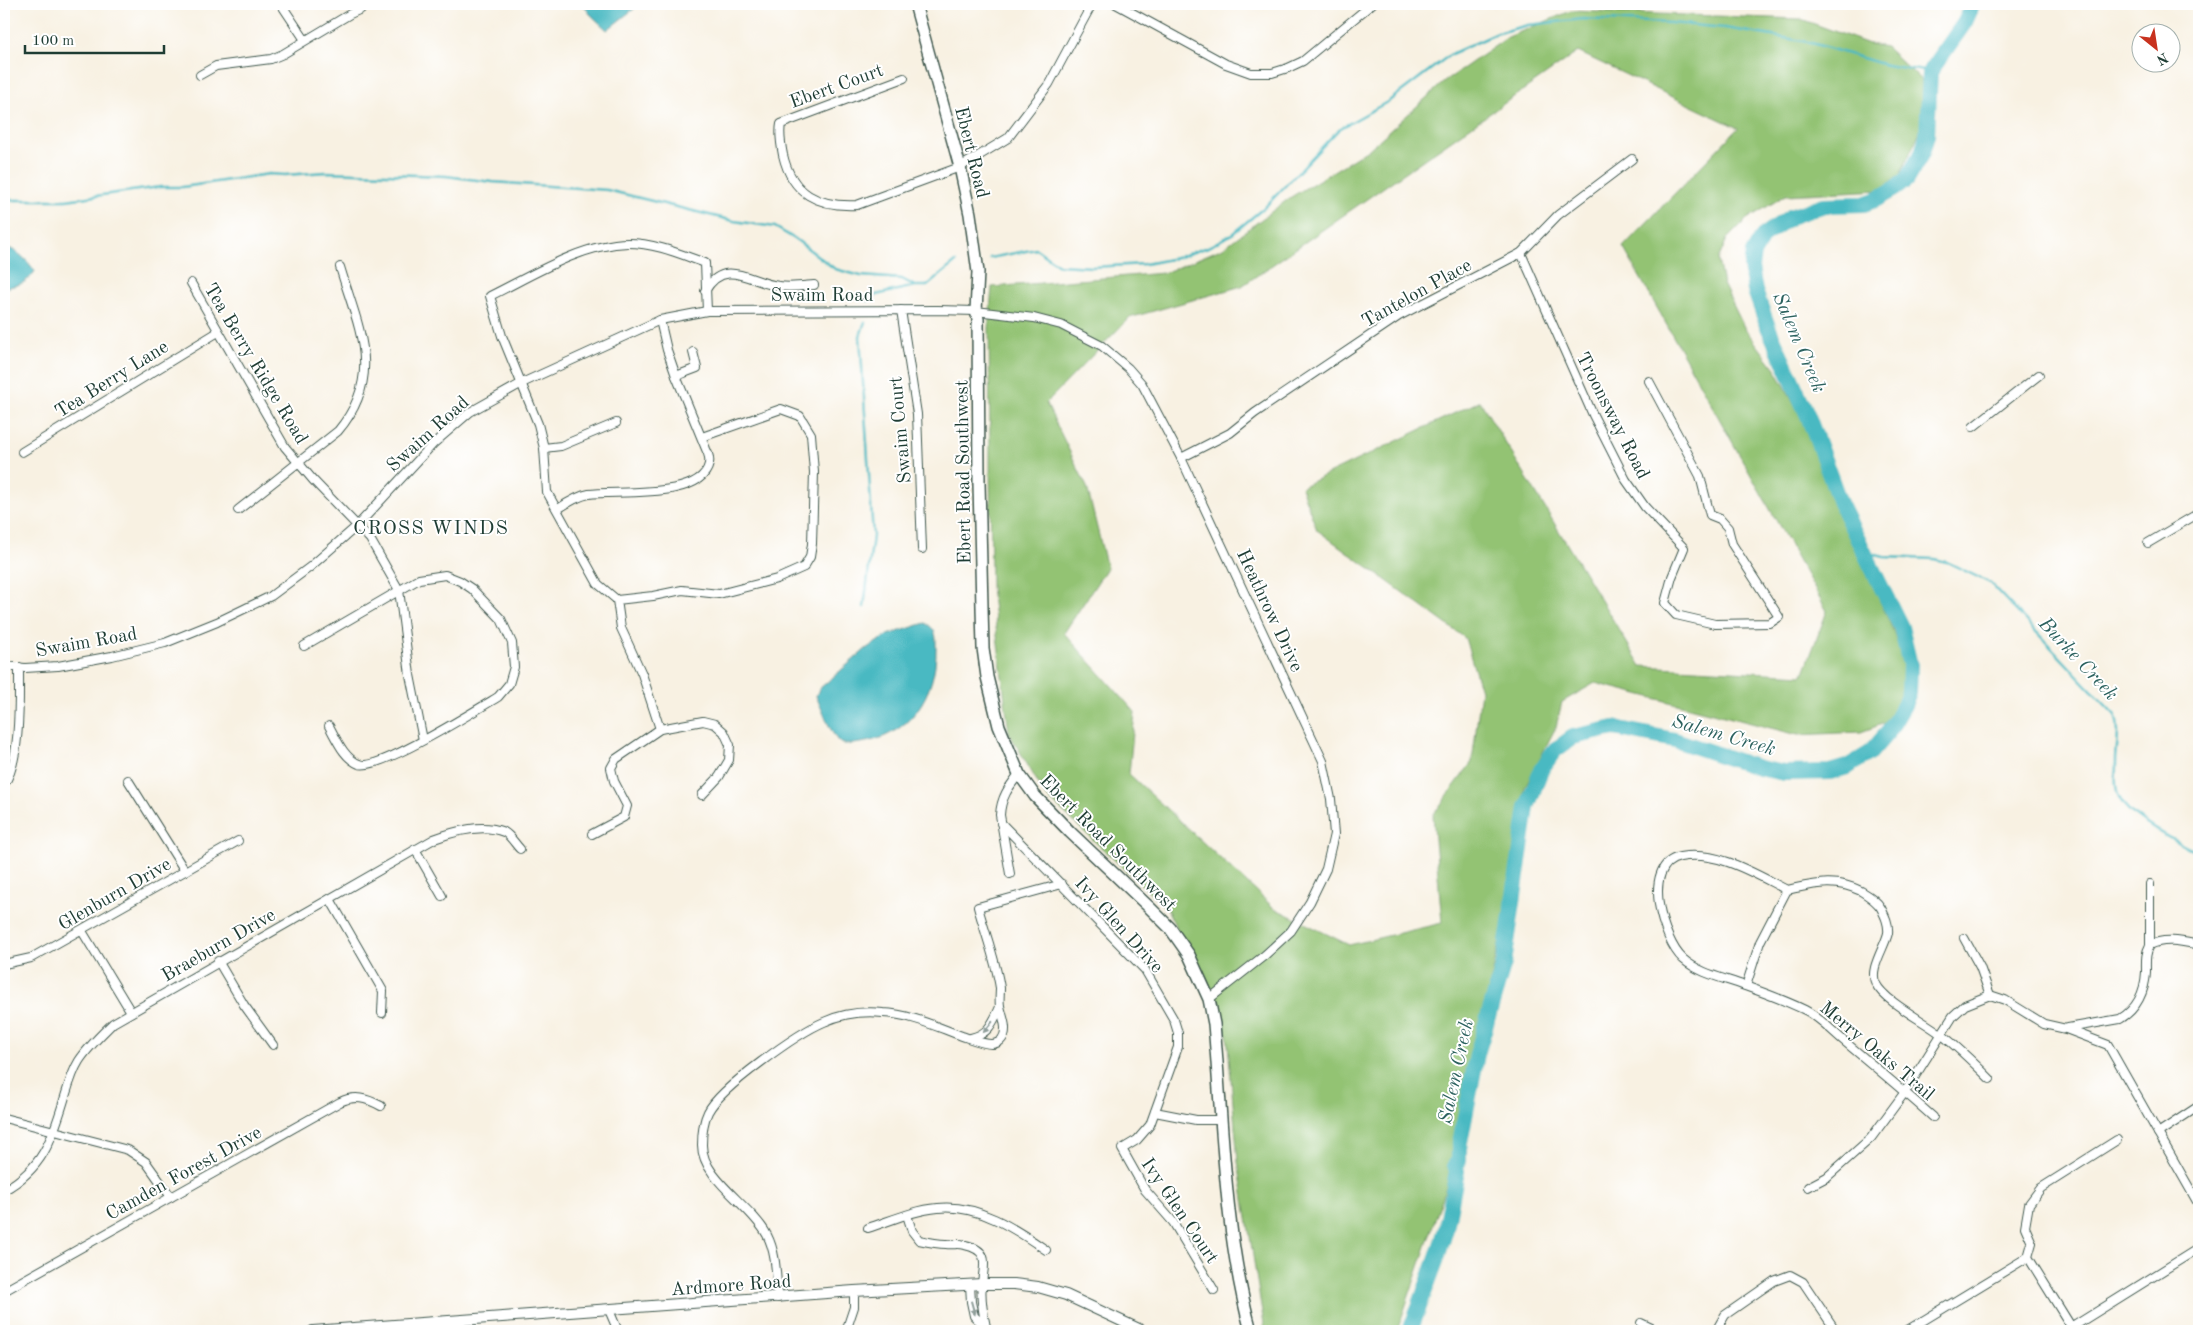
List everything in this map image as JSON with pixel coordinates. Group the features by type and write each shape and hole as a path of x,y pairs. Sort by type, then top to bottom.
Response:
{"main road":[{"name":"Ebert Road","path":"915,4 960,167 970,214 978,272 976,311"},
{"name":"Ebert Road Southwest","path":"976,311 978,319 979,493 983,648 993,706 1019,774 1035,796 1170,928 1189,955 1209,999 1214,1024 1234,1253 1250,1331"}],"street":[{"path":"281,4 305,40"},
{"path":"960,167 1008,138 1049,84 1092,4"},
{"path":"1116,4 1226,64 1251,73 1272,73 1303,61 1372,4"},
{"path":"200,74 216,66 271,59 361,9"},
{"name":"Ebert Court","path":"904,78 781,124 781,145 786,170 798,188 814,200 841,206 857,205 880,198 960,167"},
{"name":"Tantelon Place","path":"1181,458 1230,433 1255,413 1399,316 1520,253 1558,214 1632,159"},
{"path":"660,729 642,674 621,628 617,600 598,584 548,492 544,448 538,424 502,336 490,296 581,252 628,243 659,247 705,263 707,311"},
{"name":"Troonsway Road","path":"1520,253 1592,415 1626,480 1645,507 1684,548 1672,577 1665,603 1676,615 1715,624 1770,623 1778,617 1732,544 1728,528 1720,520 1710,515 1700,476 1649,381"},
{"path":"238,510 338,431 358,400 366,361 361,337 340,267"},
{"path":"705,291 710,283 726,274 743,274 777,286 814,286"},
{"name":"Tea Berry Ridge Road","path":"191,283 285,447 370,539 399,590"},
{"name":"Swaim Court","path":"901,310 918,414 922,549"},
{"name":"Swaim Road","path":"4,666 58,666 112,656 167,642 216,622 271,596 310,567 357,526 393,485 440,438 470,412 522,382 660,320 707,311 976,311"},
{"name":"Heathrow Drive","path":"976,311 1034,318 1061,325 1102,346 1128,368 1142,384 1181,458 1323,761 1331,799 1334,834 1326,869 1310,902 1292,931 1209,999"},
{"path":"558,510 566,503 587,494 667,491 695,481 707,469 710,461 676,376 667,350 660,320"},
{"name":"Tea Berry Lane","path":"22,452 218,332"},
{"path":"676,376 697,368 693,352"},
{"path":"1973,427 2039,375"},
{"path":"617,600 653,596 682,590 719,594 776,579 796,572 806,564 812,544 814,472 812,434 806,422 793,412 781,409 702,437"},
{"path":"544,448 561,446 616,423"},
{"path":"2148,543 2199,513"},
{"path":"304,646 419,579 445,575 460,581 484,600 501,619 512,643 514,667 509,684 504,690 484,706 371,766 361,765 348,758 329,726"},
{"path":"399,590 410,675 423,740"},
{"path":"4,784 13,761 19,709 19,667"},
{"path":"592,834 624,817 627,806 614,781 611,768 616,759 660,729 703,721 715,724 724,732 730,745 729,760 719,778 702,795"},
{"path":"1010,874 1001,805 1003,796 1019,774"},
{"path":"128,780 185,871"},
{"name":"Ivy Glen Drive","path":"1002,823 1145,970 1174,1020 1178,1033 1178,1047 1150,1125 1137,1140 1122,1149"},
{"name":"Braeburn Drive","path":"4,1190 19,1182 40,1161 55,1131 68,1088 79,1061 99,1037 113,1024 131,1012 434,839 455,831 483,828 505,833 520,850"},
{"name":"Glenburn Drive","path":"4,964 31,958 82,931 238,841"},
{"path":"415,849 442,896"},
{"name":"Merry Oaks Trail","path":"1787,890 1742,868 1714,858 1680,857 1672,860 1666,866 1661,878 1658,899 1666,932 1675,951 1695,967 1807,1011 1906,1092 1933,1117"},
{"path":"1746,986 1760,942 1787,890 1833,882 1849,885 1872,898 1884,914 1888,926 1888,935 1878,958 1874,976 1876,984 1892,1001 1943,1035 1990,1078"},
{"path":"778,1298 773,1254 768,1237 756,1218 721,1184 709,1167 702,1148 703,1126 708,1111 718,1098 780,1048 823,1022 844,1015 884,1013 905,1016 991,1044 1002,1039 1004,1034 1004,1016 1000,1007 1000,987 978,907 1062,884"},
{"path":"2066,1029 2104,1024 2128,1015 2134,1008 2142,994 2146,973 2146,952 2150,945 2150,884"},
{"path":"330,899 384,991 382,1013"},
{"path":"82,931 131,1012"},
{"path":"1964,938 1980,967 1990,995"},
{"path":"2150,945 2157,941 2199,945"},
{"path":"218,961 244,1005 273,1045"},
{"path":"1808,1187 1827,1177 1870,1138 1906,1092 1953,1016 1966,1005 1990,995 2005,1000 2044,1024 2066,1029 2108,1045 2199,1206"},
{"path":"969,1038 983,1034 989,1029 1000,1007"},
{"name":"Camden Forest Drive","path":"4,1291 348,1098 368,1099 381,1106"},
{"path":"2158,1133 2199,1106"},
{"path":"1155,1112 1196,1120 1222,1120"},
{"path":"4,1118 128,1150 146,1162 171,1196"},
{"path":"1906,1331 2028,1256 2032,1243 2025,1227 2029,1204 2041,1188 2117,1140"},
{"name":"Ivy Glen Court","path":"1122,1149 1145,1190 1173,1222 1214,1290"},
{"path":"868,1228 936,1208 958,1208 980,1213 1021,1233 1046,1250"},
{"path":"907,1215 912,1231 919,1240 946,1244 963,1244 974,1247 982,1254 986,1266 982,1284 983,1314 988,1329"},
{"path":"2028,1256 2069,1330 2199,1248"},
{"path":"1716,1331 1725,1315 1774,1281 1790,1275 1803,1282 1836,1331"},
{"name":"Ardmore Road","path":"312,1331 854,1291 1014,1284 1038,1287 1066,1295 1143,1331"},
{"path":"970,1285 974,1316 988,1329"},
{"path":"846,1331 854,1306 854,1291"},
{"path":"609,1310 618,1331"},
{"path":"1641,1323 1658,1331"}],"green space":[{"path":"1571,11 1801,19 1869,44 1886,47 1922,81 1921,129 1900,175 1880,190 1786,195 1747,219 1727,239 1718,260 1723,284 1745,329 1774,367 1802,417 1833,496 1893,630 1905,666 1902,696 1885,723 1861,732 1798,735 1595,683 1562,702 1556,727 1525,787 1513,852 1507,907 1447,1185 1397,1331 1265,1331 1238,1162 1227,1033 1167,909 1045,795 1009,733 991,587 989,321 992,287 1164,273 1223,248 1291,197 1368,150 1444,82 1508,37","holes":["1578,52 1738,128 1623,247 1827,611 1803,675 1641,666 1480,401 1301,487 1317,530 1465,638 1481,691 1472,762 1433,815 1442,923 1349,945 1274,908 1129,774 1135,712 1064,633 1107,568 1087,487 1046,403 1129,318 1242,286"]}],"water":[{"path":"583,4 634,4 635,8 607,30 590,14"},
{"path":"4,246 21,256 35,271 18,285 4,288"},
{"path":"925,623 932,628 936,636 935,665 931,682 917,711 906,723 893,732 877,739 852,744 843,744 838,741 816,696 819,689 867,648 888,635"}],"waterway":[{"name":"Salem Creek","path":"1410,1331 1446,1229 1457,1171 1455,1165 1459,1161 1459,1148 1477,1054 1504,963 1527,807 1541,770 1554,751 1573,737 1614,728 1675,740 1759,768 1784,773 1830,772 1847,767 1870,753 1889,731 1904,705 1909,692 1910,665 1901,627 1840,503 1808,416 1768,327 1755,291 1751,267 1753,253 1763,236 1790,217 1824,205 1864,204 1875,200 1906,180 1922,153 1927,135 1930,72 1965,22 1973,4"},
{"path":"990,258 1036,249 1059,265 1092,267 1145,264 1176,258 1208,247 1232,234 1266,206 1339,129 1389,101 1451,54 1498,33 1528,25 1583,19 1671,23 1725,28 1808,42 1886,65 1930,72"},
{"path":"4,200 66,200 160,187 183,187 269,174 285,175 326,172 446,176 492,182 607,190 734,221 775,227 798,241 835,269 861,276 902,279 915,286"},
{"path":"868,301 876,295 915,286 927,286 956,262"},
{"path":"864,607 873,536 860,336 865,322"},
{"name":"Burke Creek","path":"1864,552 1884,557 1934,559 1947,562 1990,583 2115,715 2118,732 2116,785 2118,795 2125,807 2155,830 2199,853"}],"district":[{"name":"CROSS WINDS","path":"431,527"}]}
